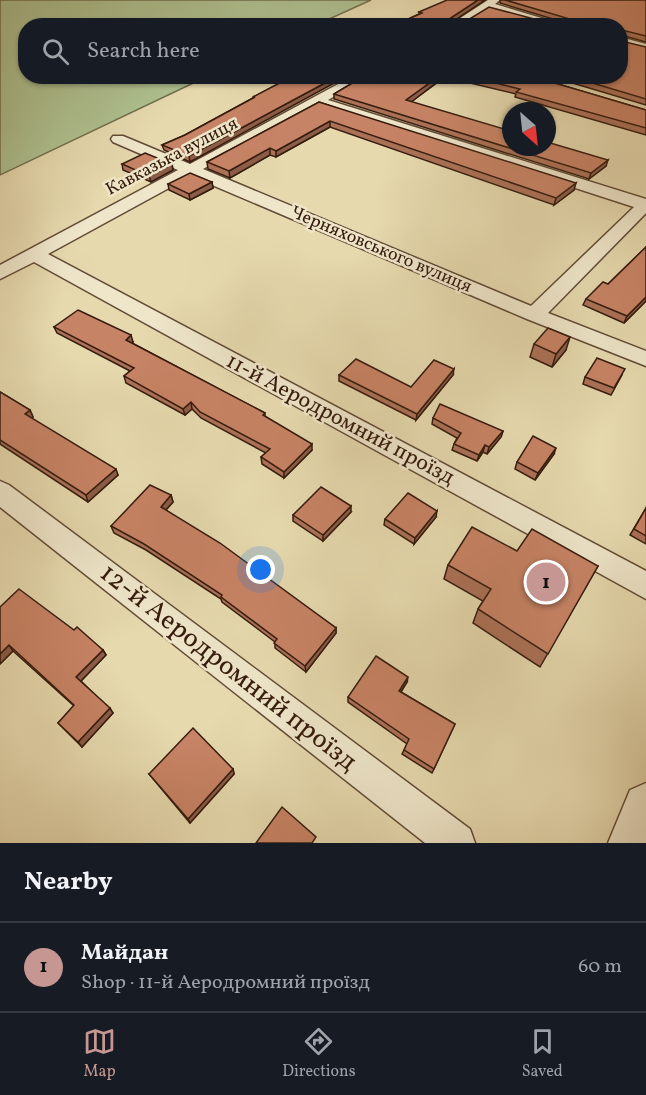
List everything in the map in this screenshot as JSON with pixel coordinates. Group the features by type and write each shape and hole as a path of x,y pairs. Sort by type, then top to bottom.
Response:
{"street":[{"path":"466,18 491,3 538,18"},
{"path":"628,42 646,47"},
{"name":"Кавказька вулиця","path":"0,273 349,84"},
{"path":"318,101 646,204 534,315"},
{"name":"Черняховського вулиця","path":"118,139 534,315 646,359"},
{"name":"11-й Аеродромний проїзд","path":"33,254 646,586"},
{"name":"12-й Аеродромний проїзд","path":"0,492 456,843"},
{"path":"632,843 646,806"}],"green space":[{"path":"0,0 371,0 331,18 18,18 18,84 191,84 0,175"}],"building":[{"path":"447,0 478,0 451,18 411,18 422,13 419,12"},
{"path":"505,0 646,0 646,36 628,32 628,18 567,18"},
{"path":"489,7 530,18 471,18"},
{"path":"628,43 646,47 646,99 596,84 628,84"},
{"path":"278,84 323,84 189,156 162,145 255,97 253,97"},
{"path":"351,84 428,84 406,100 502,128 502,146 334,94"},
{"path":"499,84 558,84 646,110 646,128 556,102 516,92 520,89"},
{"path":"319,102 576,183 556,198 330,121 276,151 270,148 229,171 207,162"},
{"path":"556,145 608,160 591,173 536,156 556,156"},
{"path":"145,153 172,164 149,176 122,164"},
{"path":"190,173 212,182 189,194 168,184"},
{"path":"646,247 646,297 627,316 586,299 603,282 608,284"},
{"path":"78,310 131,335 126,340 265,413 263,415 312,444 284,472 261,457 270,449 200,412 191,402 183,409 124,376 134,368 54,327"},
{"path":"548,328 570,337 556,354 534,344"},
{"path":"597,358 625,369 614,388 585,377"},
{"path":"356,359 411,387 434,360 454,369 417,414 339,375"},
{"path":"0,392 30,410 25,414 116,469 86,495 0,440"},
{"path":"440,404 503,431 489,447 485,445 479,455 454,444 461,433 433,418"},
{"path":"533,436 556,448 538,473 517,462"},
{"path":"150,485 171,495 161,507 220,543 336,628 305,666 274,643 277,639 221,597 222,595 144,544 111,526"},
{"path":"321,487 351,506 323,535 293,515"},
{"path":"408,493 437,511 415,538 385,519"},
{"path":"646,508 646,536 634,529"},
{"path":"472,527 517,551 532,529 598,566 548,654 478,609 491,589 448,565"},
{"path":"19,589 74,630 77,627 103,650 76,677 110,708 78,742 58,723 74,705 9,645 0,654 0,607"},
{"path":"376,656 408,677 399,691 455,724 434,769 404,750 409,739 348,697"},
{"path":"193,728 233,769 188,819 149,774"},
{"path":"282,807 316,837 312,843 256,843"}],"place":[{"name":"Майдан","path":"546,582"}]}
